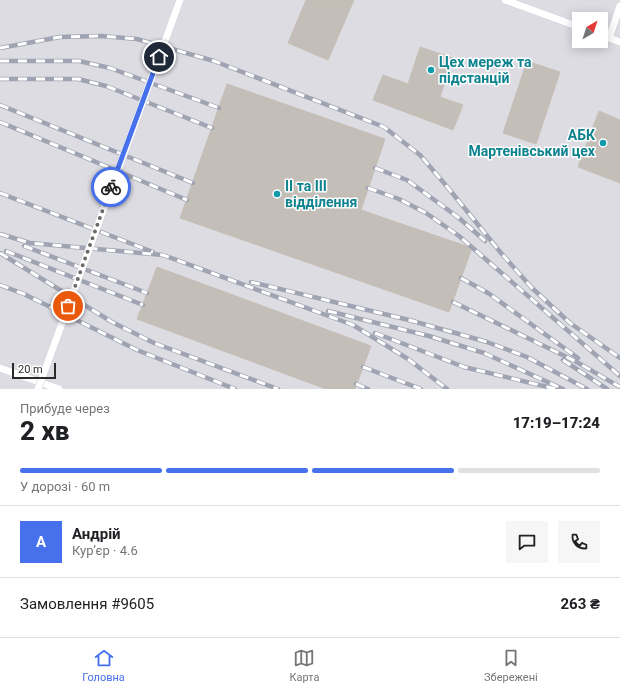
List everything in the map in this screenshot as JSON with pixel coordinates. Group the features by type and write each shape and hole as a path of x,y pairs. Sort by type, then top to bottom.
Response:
{"lane":[{"path":"38,389 180,0"},
{"path":"504,0 572,24"},
{"path":"620,6 609,38 620,42"},
{"path":"0,368 59,389"}],"shaded area":[{"path":"0,0 620,0 620,389 0,389"}],"building":[{"path":"306,0 354,0 328,60 288,43"},
{"path":"420,47 453,58 440,97 463,105 453,130 373,100 383,75 408,84"},
{"path":"527,61 560,72 536,144 503,133"},
{"name":"II та III відділення","path":"227,84 385,139 361,210 472,248 449,312 180,218"},
{"name":"АБК Мартенівський цех","path":"599,111 620,120 620,183 578,167"},
{"path":"157,267 371,346 355,389 326,389 137,319"}],"railway":[{"path":"0,48 60,37 101,36 137,39 214,61 384,127 420,155 532,288 570,323 620,358"},
{"path":"0,61 79,61 110,68 219,108"},
{"path":"0,79 78,79 106,86 212,128"},
{"path":"0,105 193,183"},
{"path":"0,122 187,200"},
{"path":"375,168 407,180 459,218 485,241"},
{"path":"368,188 399,199 426,213 459,236 620,376"},
{"path":"0,193 153,252"},
{"path":"0,234 30,243 163,255 353,325 408,359 447,389"},
{"path":"24,246 147,293"},
{"path":"6,251 143,305"},
{"path":"0,253 112,322 154,343 278,389"},
{"path":"461,278 488,293 578,358"},
{"path":"251,282 409,320 487,342 527,357 587,389"},
{"path":"0,285 24,294 137,350 235,389"},
{"path":"453,302 575,361 620,387"},
{"path":"328,311 429,336 484,353 563,389"},
{"path":"375,333 464,367 556,389"},
{"path":"563,360 607,389"},
{"path":"363,367 421,389"},
{"path":"356,384 368,389"}],"way so far":[{"path":"68,306 111,187"}],"place":[{"name":"Цех мереж та підстанцій","path":"431,70"},
{"name":"АБК Мартенівський цех","path":"603,143"},
{"name":"II та III відділення","path":"277,194"}],"route":[{"path":"111,187 159,57"}]}
